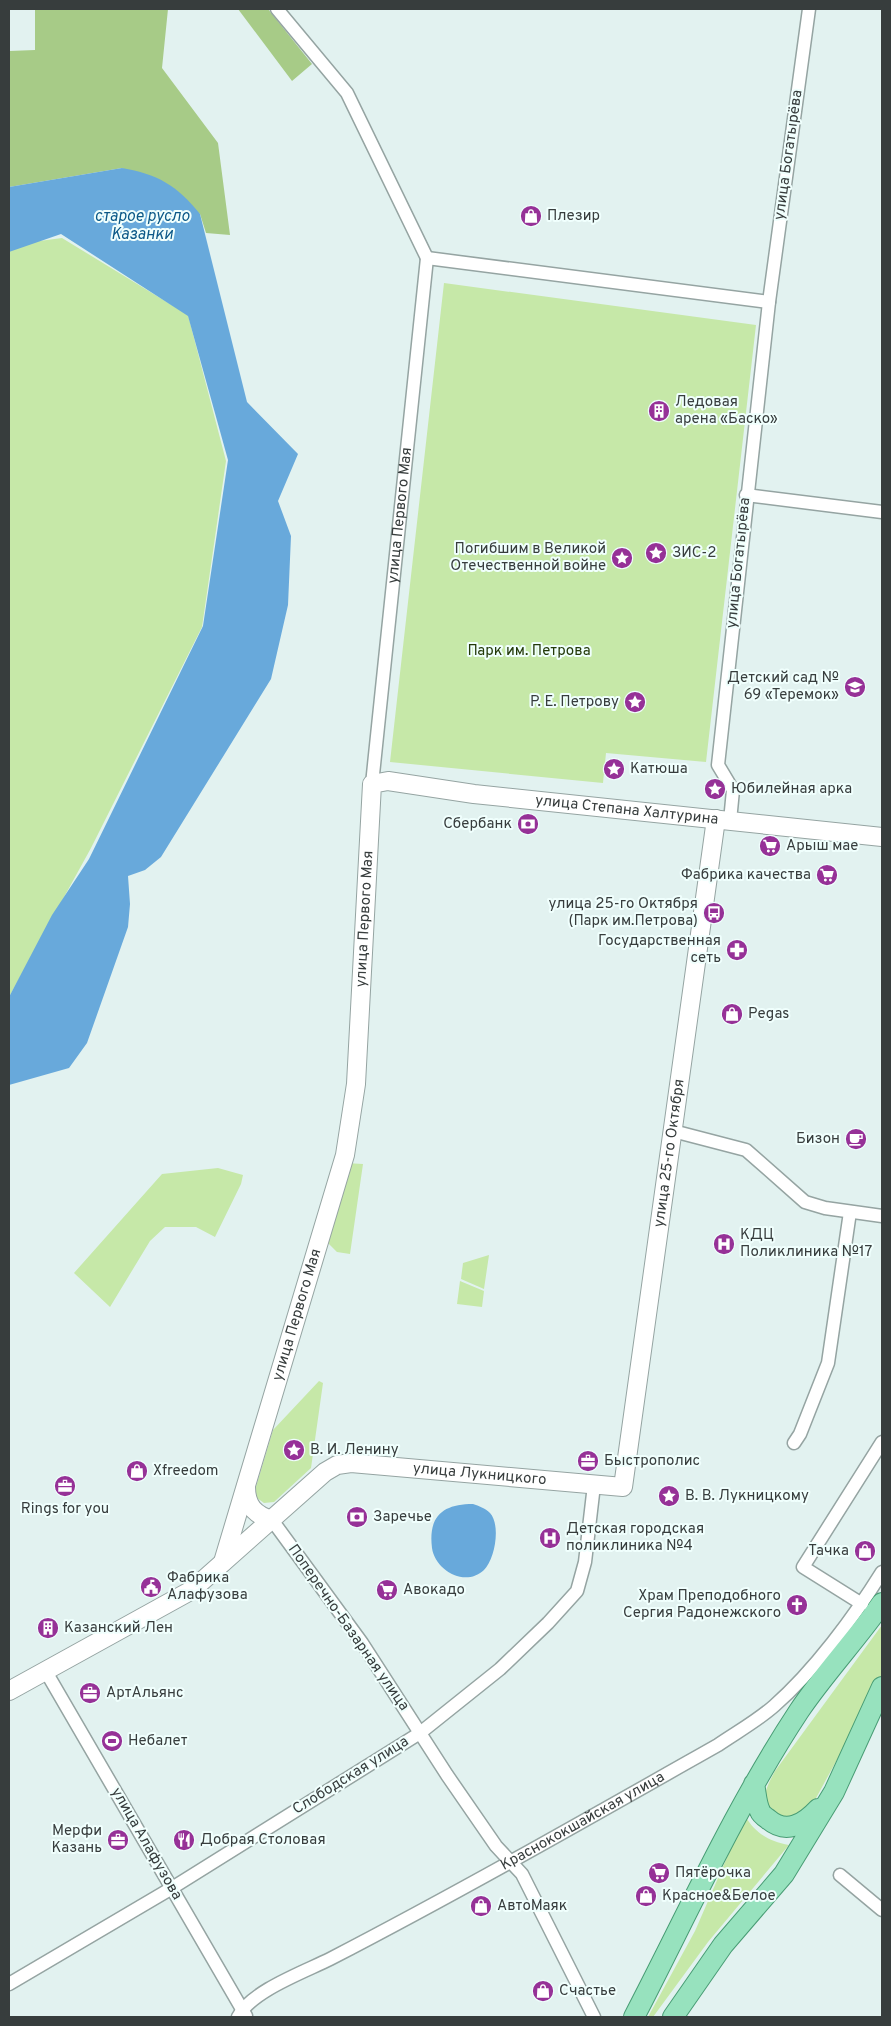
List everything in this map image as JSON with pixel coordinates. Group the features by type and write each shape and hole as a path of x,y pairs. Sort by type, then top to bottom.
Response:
{"main road":[{"path":"634,2017 754,1784 800,1710 859,1636 882,1603"},
{"path":"673,2017 723,1945 784,1874 834,1792 882,1687"},
{"path":"754,1784 760,1812 771,1822 784,1828 796,1826 807,1821 834,1792"}],"street":[{"path":"277,9 347,93 427,258 769,302"},
{"name":"улица Богатырёва","path":"723,820 733,790 718,765 746,496 769,302 809,9"},
{"name":"улица Первого Мая","path":"223,1562 345,1155 356,1084 372,784 427,258"},
{"path":"746,496 882,512"},
{"name":"улица Степана Халтурина","path":"372,784 388,781 474,794 882,836"},
{"name":"улица 25-го Октября","path":"623,1487 672,1131 723,820"},
{"path":"672,1131 746,1150 805,1202 825,1208 882,1216"},
{"path":"794,1442 800,1434 828,1363 850,1212"},
{"path":"862,1604 803,1567 882,1442"},
{"name":"улица Лукницкого","path":"9,1691 192,1590 325,1472 337,1465 351,1463 623,1487"},
{"name":"Слободская улица","path":"9,1984 172,1888 420,1733 500,1669 548,1624 577,1591 585,1562 594,1485"},
{"path":"246,1487 246,1498 250,1505 262,1517 272,1520"},
{"name":"Поперечно-Базарная улица","path":"272,1520 362,1643 496,1846 522,1874 594,2017"},
{"name":"Краснококшайская улица","path":"242,2015 278,1984 435,1905 718,1745 759,1718 793,1688 862,1604 882,1572"},
{"name":"улица Алафузова","path":"45,1670 172,1888 242,2015"},
{"path":"840,1875 882,1910"}],"green space":[{"path":"35,9 168,9 162,68 218,143 230,235 206,233 200,214 122,168 9,187 9,51 35,50"},
{"path":"238,9 268,9 312,64 292,81"},
{"path":"62,238 188,315 226,461 202,627 91,848 9,997 9,245"},
{"name":"Парк им. Петрова","path":"444,283 756,325 706,762 606,753 603,783 390,762"},
{"path":"346,1163 363,1164 350,1254 337,1252 328,1243"},
{"path":"218,1168 243,1175 241,1184 215,1237 196,1227 165,1227 150,1241 110,1307 74,1273 162,1174"},
{"path":"489,1255 484,1289 461,1279 463,1263"},
{"path":"460,1281 484,1291 482,1307 457,1304"},
{"path":"319,1381 323,1383 311,1468 274,1502 264,1503 257,1498 255,1490 273,1430"},
{"path":"882,1625 882,1677 815,1800 801,1818 787,1820 772,1809 766,1800 765,1794 770,1780"},
{"path":"745,1816 754,1828 764,1836 789,1845 708,1942 653,2017 648,2017 695,1931"}],"water":[{"name":"старое русло Казанки","path":"122,168 146,174 165,182 183,195 200,214 247,402 298,454 278,501 291,536 288,605 271,679 161,857 145,870 128,876 130,904 128,927 87,1043 69,1068 9,1085 9,997 52,915 89,859 203,626 228,460 188,316 61,234 9,252 9,187"},
{"path":"473,1504 486,1510 493,1518 496,1533 494,1550 484,1570 476,1575 460,1577 445,1569 434,1556 431,1537 432,1528 435,1520 446,1509 453,1506"}],"place":[{"name":"Плезир","path":"531,216"},
{"name":"Ледовая арена «Баско»","path":"659,411"},
{"name":"ЗИС-2","path":"656,553"},
{"name":"Погибшим в Великой Отечественной войне","path":"622,558"},
{"name":"Детский сад № 69 «Теремок»","path":"855,687"},
{"name":"Р. Е. Петрову","path":"635,702"},
{"name":"Катюша","path":"614,769"},
{"name":"Юбилейная арка","path":"715,789"},
{"name":"Сбербанк","path":"528,824"},
{"name":"Арыш мае","path":"770,846"},
{"name":"Фабрика качества","path":"827,875"},
{"name":"улица 25-го Октября (Парк им.Петрова)","path":"714,913"},
{"name":"Государственная сеть","path":"737,950"},
{"name":"Pegas","path":"732,1014"},
{"name":"Бизон","path":"856,1139"},
{"name":"КДЦ Поликлиника №17","path":"724,1244"},
{"name":"В. И. Ленину","path":"294,1450"},
{"name":"Быстрополис","path":"588,1461"},
{"name":"Xfreedom","path":"137,1471"},
{"name":"Rings for you","path":"65,1486"},
{"name":"В. В. Лукницкому","path":"669,1496"},
{"name":"Заречье","path":"357,1517"},
{"name":"Детская городская поликлиника №4","path":"550,1538"},
{"name":"Тачка","path":"865,1551"},
{"name":"Фабрика Алафузова","path":"151,1587"},
{"name":"Авокадо","path":"387,1590"},
{"name":"Храм Преподобного Сергия Радонежского","path":"797,1605"},
{"name":"Казанский Лен","path":"48,1628"},
{"name":"АртАльянс","path":"90,1693"},
{"name":"Небалет","path":"112,1741"},
{"name":"Мерфи Казань","path":"118,1840"},
{"name":"Добрая Столовая","path":"184,1840"},
{"name":"Пятёрочка","path":"659,1873"},
{"name":"Красное&Белое","path":"646,1896"},
{"name":"АвтоМаяк","path":"481,1906"},
{"name":"Счастье","path":"543,1991"}]}
